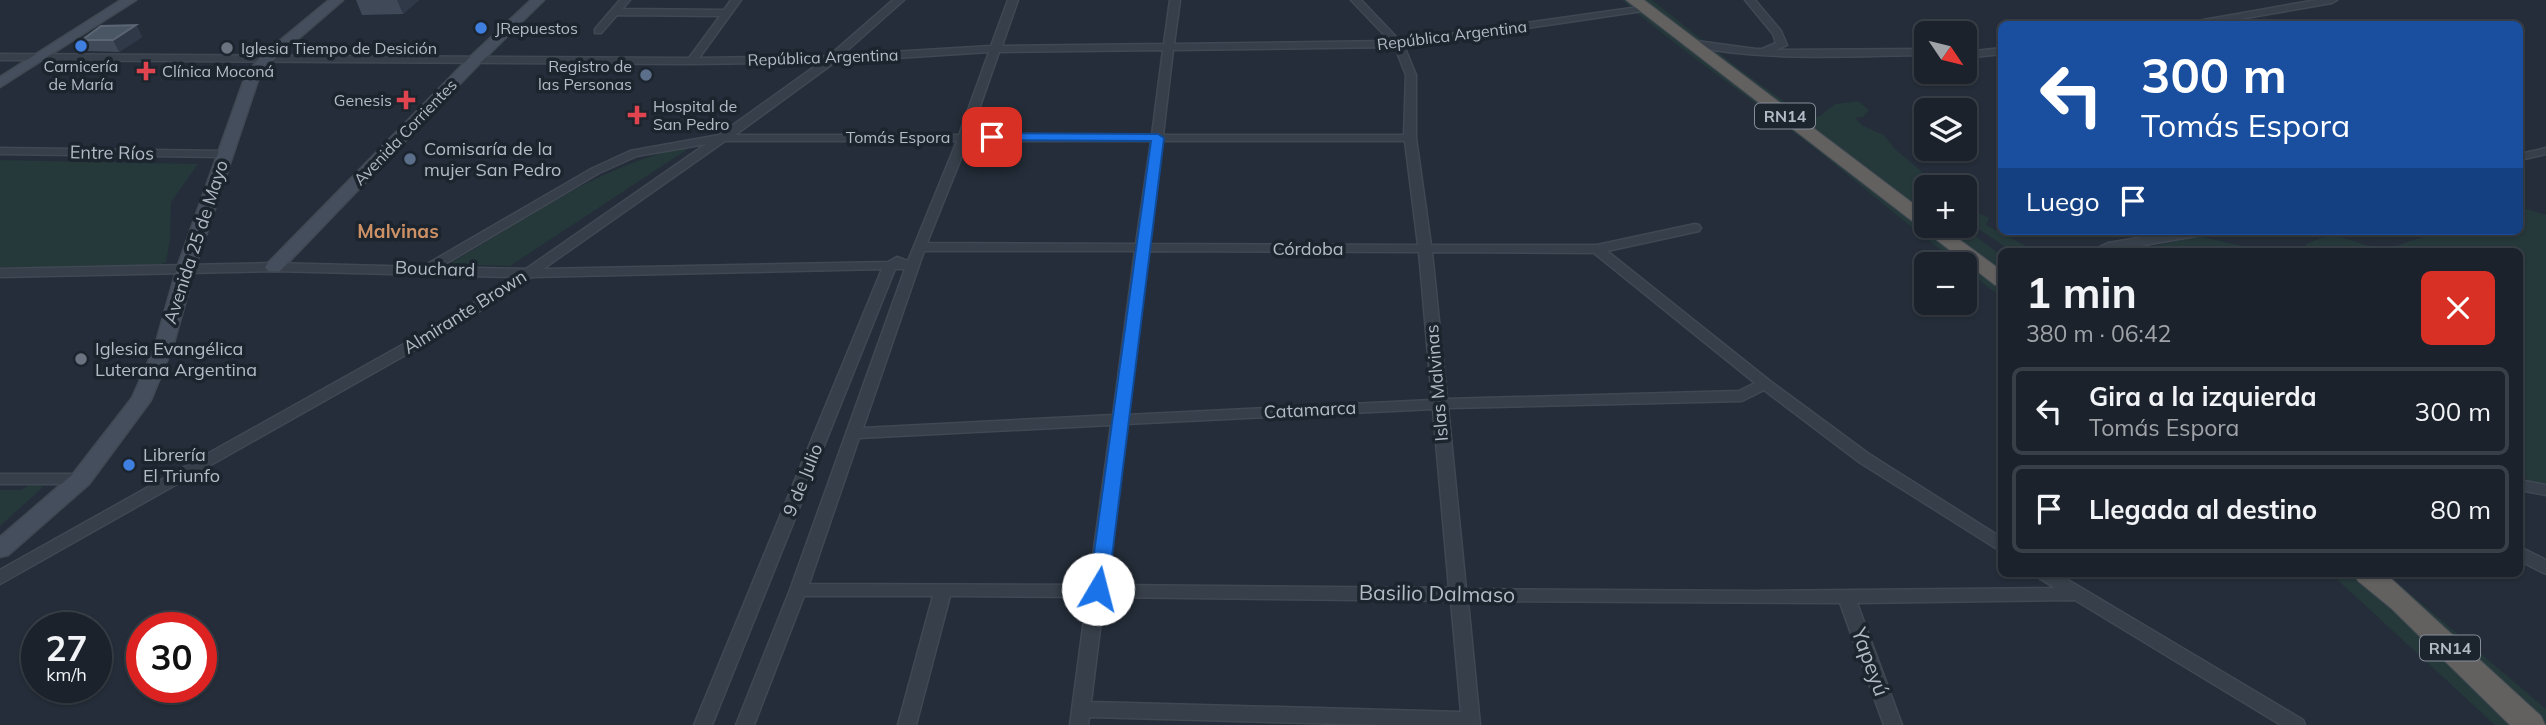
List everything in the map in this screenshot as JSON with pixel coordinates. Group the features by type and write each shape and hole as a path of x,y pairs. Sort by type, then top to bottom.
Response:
{"highway":[{"name":"RN14","path":"1638,4 1914,214"},
{"name":"RN14","path":"1945,238 1998,278"},
{"name":"RN14","path":"2372,577 2402,602 2530,725"}],"main road":[{"path":"0,83 130,0"},
{"name":"Avenida 25 de Mayo","path":"0,549 81,478 141,400 163,346 186,268 252,77 264,61 337,0"},
{"name":"Avenida Corrientes","path":"274,267 476,59 538,0"}],"street":[{"path":"598,31 625,0"},
{"path":"692,61 736,0"},
{"name":"Almirante Brown","path":"0,578 450,324 529,273 832,59 899,0"},
{"name":"9 de Julio","path":"745,725 797,590 919,247 964,137 1013,0"},
{"path":"1175,0 1080,717 1471,723"},
{"path":"1356,0 1398,44"},
{"path":"1750,0 1778,33 1782,45 1756,52"},
{"path":"2215,21 2332,0"},
{"name":"República Argentina","path":"0,57 264,61 692,61 832,59 994,49 1398,44 1638,4"},
{"path":"615,12 726,13"},
{"path":"1689,43 1756,52 1859,55 1914,53"},
{"name":"Islas Malvinas","path":"1398,44 1411,75 1410,138 1425,249 1471,723"},
{"path":"1978,54 1998,51"},
{"name":"Tomás Espora","path":"427,268 595,171 634,153 722,138 1410,138"},
{"path":"2523,157 2546,151"},
{"name":"Entre Ríos","path":"0,152 224,155"},
{"name":"Córdoba","path":"919,247 1597,249 1695,228"},
{"path":"2105,248 2178,235"},
{"path":"890,266 919,247"},
{"path":"1597,249 1765,384 1864,458 1998,544"},
{"name":"Bouchard","path":"0,273 274,267 427,268 529,273 913,265"},
{"name":"9 de Julio","path":"703,725 890,266"},
{"name":"Catamarca","path":"853,433 1439,404 1742,396 1765,384"},
{"path":"1742,396 1770,399 1795,407"},
{"path":"0,479 81,478"},
{"path":"2523,486 2546,490"},
{"path":"2523,556 2546,568"},
{"path":"2050,577 2296,725"},
{"path":"907,725 943,589"},
{"name":"Basilio Dalmaso","path":"797,590 1098,589 1847,599 2077,594"},
{"name":"Yapeyú","path":"1847,599 1893,725"}],"shaded area":[{"path":"1622,0 1652,0 1807,118 1820,116 1835,104 1858,101 1869,110 1863,117 1855,118 1863,126 1884,135 1894,148 1922,172 1922,175 1914,175 1914,228 1817,150"},
{"path":"691,147 510,266 449,264 566,194 598,178 629,164"},
{"path":"0,160 198,164 171,202 166,262 153,267 0,267"},
{"path":"2523,208 2546,215 2546,496 2523,476 2523,248 2390,248 2428,235 2523,235"},
{"path":"1977,212 1989,218 1986,225 1998,231 1998,235 2005,235 2028,247 2007,248 1977,228"},
{"path":"2328,235 2390,248 2305,248 2306,244"},
{"path":"2198,236 2250,248 2146,248"},
{"path":"1977,237 1998,253 1998,295 1977,278 1977,252 1941,250 1926,238"},
{"path":"33,483 43,487 0,526 0,490 21,490"},
{"path":"2334,577 2391,577 2546,709 2546,725 2495,725"}],"building":[{"path":"136,25 113,40 82,40 101,26"}],"place":[{"name":"JRepuestos","path":"481,28"},
{"name":"Carnicería de María","path":"81,46"},
{"name":"Iglesia Tiempo de Desición","path":"227,48"},
{"name":"Clínica Moconá","path":"146,71"},
{"name":"Registro de las Personas","path":"646,75"},
{"name":"Genesis","path":"406,100"},
{"name":"Hospital de San Pedro","path":"637,115"},
{"name":"Comisaría de la mujer San Pedro","path":"410,159"},
{"name":"Iglesia Evangélica Luterana Argentina","path":"81,359"},
{"name":"Librería El Triunfo","path":"129,465"}],"district":[{"name":"Malvinas","path":"398,231"}],"route":[{"path":"992,137 1158,138 1098,589"}]}
